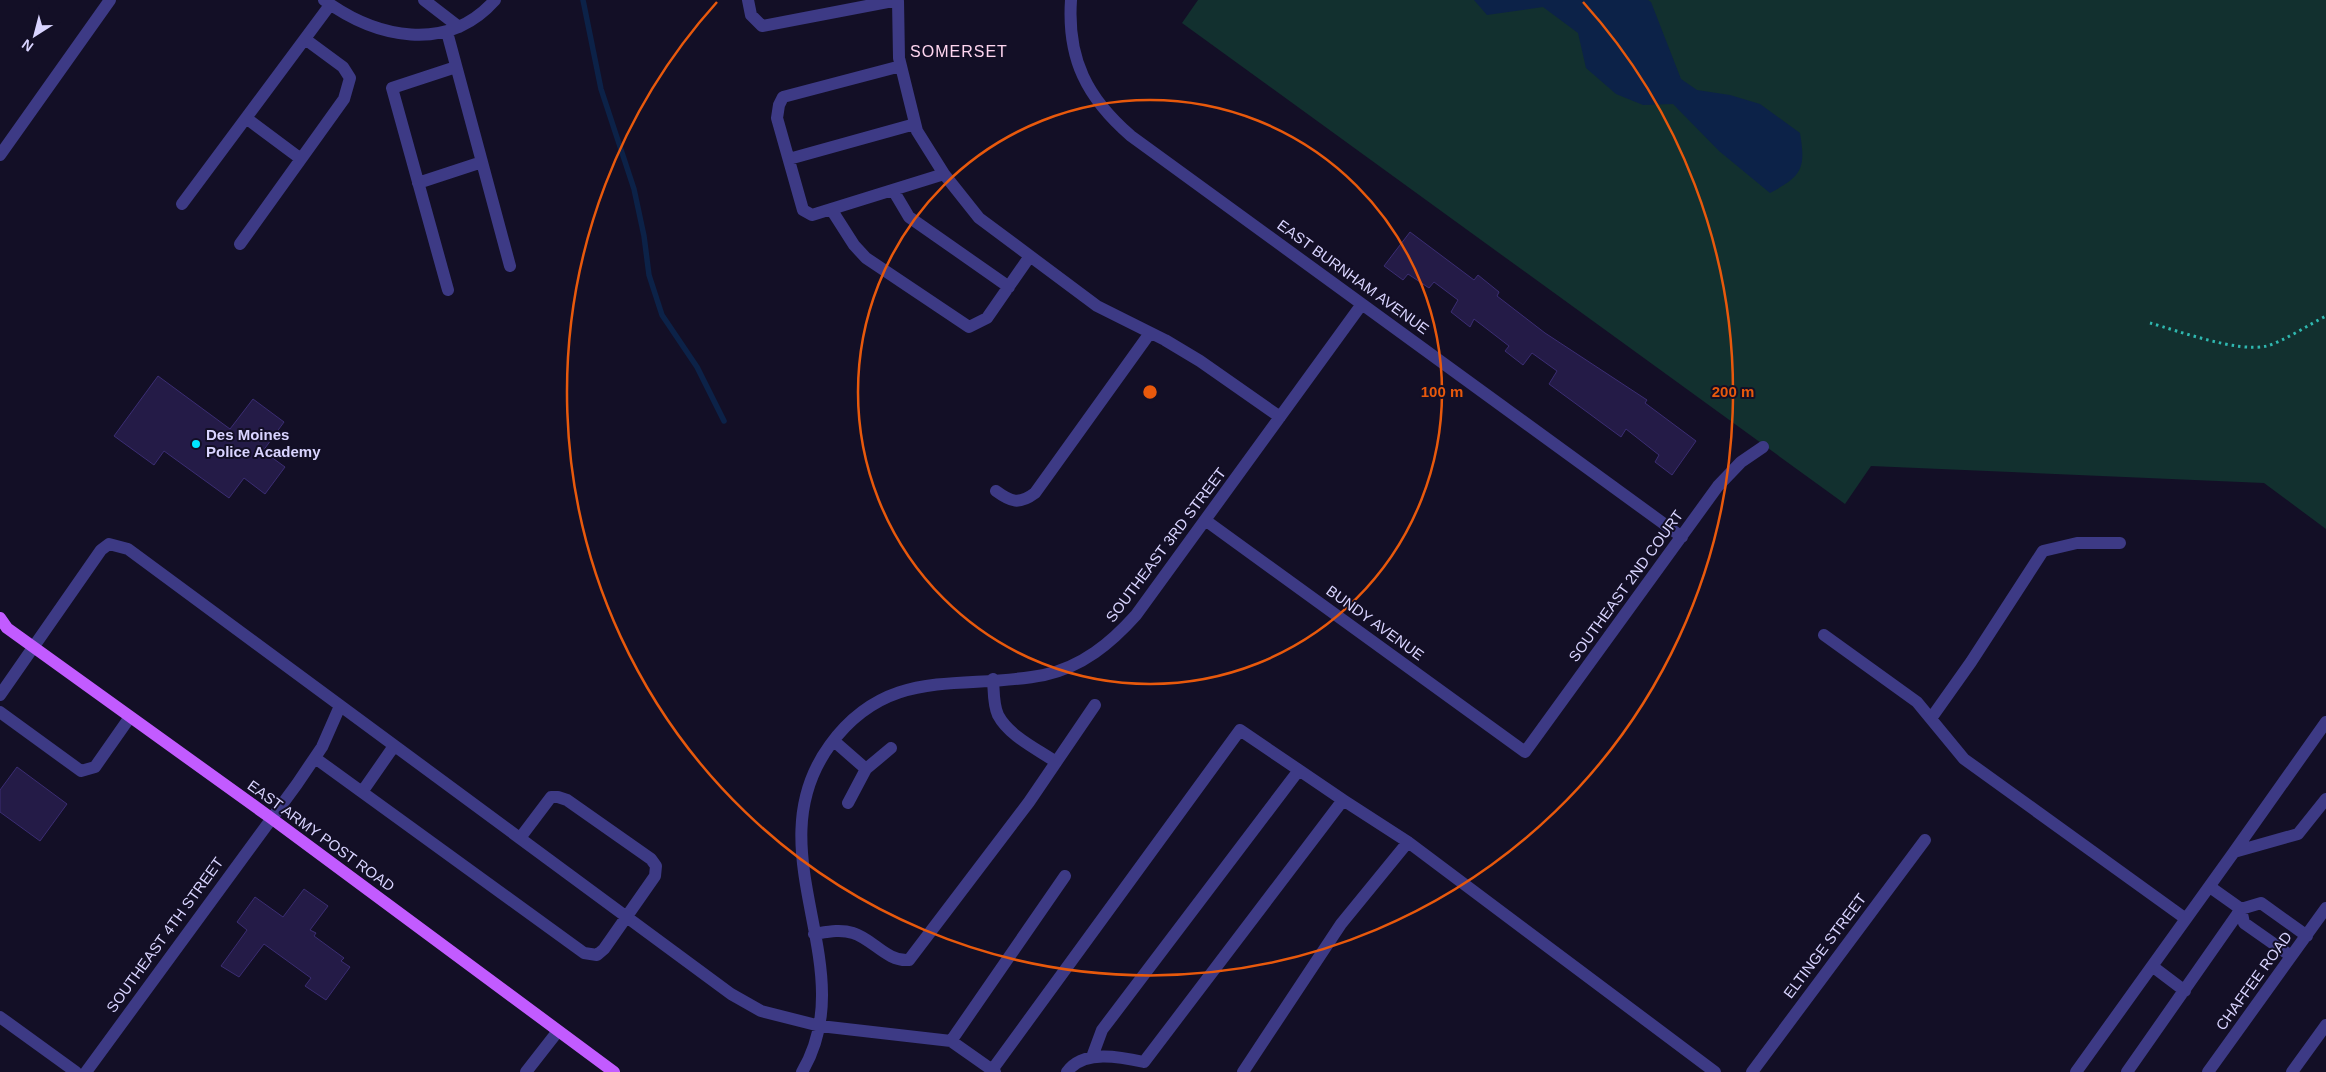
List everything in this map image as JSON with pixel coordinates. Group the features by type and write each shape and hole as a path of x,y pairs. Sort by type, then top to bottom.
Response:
{"main road":[{"name":"EAST ARMY POST ROAD","path":"2,624 271,818 614,1072"}],"street":[{"path":"0,155 110,0"},
{"path":"424,0 459,27"},
{"path":"182,204 304,39 326,2 359,23 382,31 403,34 446,32 459,27 487,8 495,0"},
{"path":"748,0 751,15 762,26 898,0 899,58 917,131 944,174 979,218 1097,306 1150,332 1200,361 1280,417"},
{"name":"EAST BURNHAM AVENUE","path":"1071,0 1070,20 1073,47 1081,74 1094,98 1111,119 1131,136 1682,537"},
{"path":"446,32 510,266"},
{"path":"240,244 344,99 350,78 343,67 304,39"},
{"path":"902,66 783,97 777,118 803,210 812,215 944,174"},
{"path":"448,290 392,88 456,67"},
{"path":"246,118 301,159"},
{"path":"788,159 915,124"},
{"path":"418,184 482,162"},
{"path":"893,190 909,217 1009,286"},
{"path":"831,209 854,245 866,258 969,327 987,318 1030,256"},
{"name":"SOUTHEAST 3RD STREET","path":"802,1072 811,1057 823,1009 822,976 800,848 801,821 806,794 816,768 834,740 848,724 871,707 895,694 937,683 1045,675 1072,666 1096,653 1117,636 1136,615 1362,304"},
{"path":"996,491 1009,501 1017,502 1035,493 1150,332"},
{"name":"SOUTHEAST 2ND COURT","path":"1525,752 1718,486 1741,462 1763,447"},
{"name":"BUNDY AVENUE","path":"1205,520 1525,752"},
{"path":"1932,717 1971,662 2043,551 2077,543 2120,543"},
{"path":"0,695 101,550 109,544 128,549 731,994 761,1011 820,1026 951,1041 994,1071 1240,730 1408,842 1715,1072"},
{"path":"1824,634 1917,702 1932,717 1964,759 2186,919"},
{"path":"993,680 994,702 998,715 1011,731 1056,762"},
{"path":"814,934 838,930 855,933 897,959 909,960 1096,705"},
{"name":"SOUTHEAST 4TH STREET","path":"86,1072 315,758 322,747 340,706"},
{"path":"0,712 81,771 95,767 130,717"},
{"path":"2076,1072 2210,887 2326,722"},
{"path":"834,740 866,769"},
{"path":"362,792 394,746"},
{"path":"848,803 866,769 891,748"},
{"path":"315,758 584,953 597,955 628,917 655,876 656,866 651,859 567,800 558,797 551,797 520,838"},
{"path":"1092,1058 1102,1030 1299,770"},
{"path":"2234,852 2298,834 2326,799"},
{"path":"1067,1072 1071,1065 1092,1058 1119,1056 1144,1062 1343,800"},
{"name":"ELTINGE STREET","path":"1752,1072 1925,840"},
{"path":"1244,1072 1341,924 1408,842"},
{"path":"951,1041 1065,876"},
{"path":"2210,887 2242,909 2244,923 2291,956"},
{"path":"2127,1072 2242,909 2261,903 2306,936"},
{"name":"CHAFFEE ROAD","path":"2208,1072 2326,908"},
{"path":"2152,966 2185,991"},
{"path":"0,1017 76,1072"},
{"path":"2292,1072 2326,1025"},
{"path":"526,1072 558,1031"}],"path":[{"path":"2150,322 2200,337 2251,346 2267,346 2326,316"}],"green space":[{"path":"1198,0 2326,0 2326,529 2264,483 1871,466 1845,504 1182,23"}],"water":[{"path":"1474,0 1648,0 1651,2 1681,79 1697,90 1730,95 1760,104 1800,133 1802,163 1799,170 1789,182 1770,193 1719,151 1673,104 1643,105 1616,94 1586,68 1578,33 1543,7 1487,15"}],"building":[{"path":"1410,232 1474,280 1478,275 1499,292 1497,296 1545,333 1647,400 1645,403 1696,441 1672,475 1655,462 1659,455 1626,429 1621,437 1549,384 1557,371 1532,353 1523,365 1505,351 1509,346 1474,319 1470,327 1451,312 1458,300 1434,282 1429,288 1408,274 1403,280 1384,266"},
{"name":"Des Moines Police Academy","path":"158,376 230,429 253,399 284,422 263,451 285,467 265,494 244,478 229,498 164,451 154,465 114,436"},
{"path":"17,767 67,804 40,841 0,812 0,790"},
{"path":"304,889 328,906 310,930 316,933 314,936 344,958 341,961 350,967 326,1000 305,986 311,978 264,944 239,977 221,966 247,930 237,922 255,897 283,917"}],"waterway":[{"path":"583,0 601,89 634,189 644,236 649,275 662,315 697,367 724,421"}],"place":[{"name":"Des Moines Police Academy","path":"196,444"}],"district":[{"name":"SOMERSET","path":"959,51"}]}
